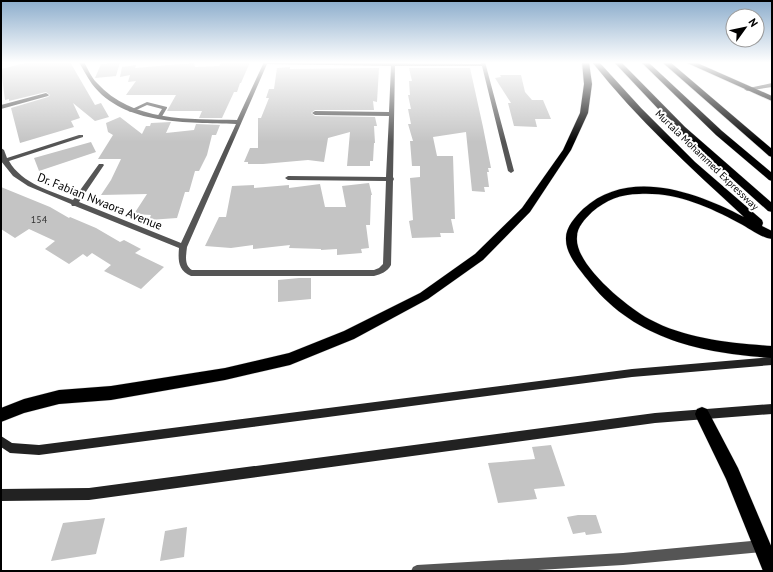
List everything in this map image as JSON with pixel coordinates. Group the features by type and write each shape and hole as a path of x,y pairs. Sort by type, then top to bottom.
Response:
{"highway":[{"path":"1,415 24,406 59,397 111,393 225,374 290,358 349,335 424,296 479,257 526,210 567,150 584,114 587,89"},
{"name":"Murtala Mohammed Expressway","path":"619,89 638,110 687,158 771,236"},
{"name":"Murtala Mohammed Expressway","path":"643,89 688,134 772,209"},
{"path":"672,89 719,134 772,178"},
{"path":"696,89 772,154"},
{"path":"747,89 772,99"},
{"path":"771,236 718,208 692,198 660,191 629,191 609,196 590,208 576,223 571,241 579,260 595,284 612,302 649,325 694,343 739,351 772,352"},
{"path":"702,414 732,474 772,570"}],"main road":[{"path":"1,441 10,448 39,450 632,373 772,361"},
{"path":"1,495 89,494 655,418 772,409"}],"street":[{"path":"99,89 111,100 130,111 159,117 239,122"},
{"path":"254,89 183,247 182,259 185,269 191,273 374,273 382,270 387,265 391,179 392,89"},
{"path":"490,89 511,171"},
{"path":"1,107 46,95"},
{"path":"315,113 392,114"},
{"path":"4,161 81,136"},
{"name":"Dr. Fabian Nwaora Avenue","path":"1,150 4,161 13,174 30,184 74,204 183,247"},
{"path":"74,204 102,165"},
{"path":"288,178 391,179"},
{"path":"417,571 623,559 762,546"}],"lane":[{"path":"130,111 145,103 164,107 165,109 159,117"}],"building":[{"path":"4,89 86,89 95,105 101,103 109,117 95,121 73,103 80,118 71,121 74,127 20,143 11,108 48,97 50,95 46,92 9,101 9,99 5,100"},
{"path":"131,89 238,89 237,92 234,92 222,118 199,118 202,111 167,111 176,95 126,95"},
{"path":"269,89 378,89 377,102 373,101 374,110 315,110 311,113 315,116 375,117 377,126 374,126 375,143 373,161 370,161 370,166 347,166 350,132 328,138 324,162 308,160 248,164 248,162 244,162 250,148 258,148 258,118 261,118 269,98 266,98"},
{"path":"410,89 475,89 483,127 491,168 488,168 489,172 487,172 489,187 484,187 485,192 472,191 466,132 433,137 437,156 453,156 455,219 451,219 454,233 440,233 441,237 412,238 409,221 413,220 410,178 420,177 420,166 412,166 410,141 413,141 408,124 411,124 408,109 411,109 408,95 410,95"},
{"path":"502,89 524,89 525,92 532,100 543,100 551,119 535,119 537,127 514,126 508,103 511,103"},
{"path":"120,117 142,134 146,126 150,126 151,123 171,122 166,133 194,130 196,124 220,125 216,135 212,135 207,155 199,171 195,171 189,192 185,192 177,218 149,220 151,215 134,214 147,194 101,195 111,180 121,159 98,159 113,135 108,132 106,123"},
{"path":"91,142 96,152 39,171 34,158"},
{"path":"369,183 372,195 370,225 366,225 369,248 361,249 362,253 337,255 337,249 321,250 289,248 290,245 253,249 253,245 231,248 205,246 219,217 226,217 232,186 254,185 254,188 289,185 289,188 320,184 325,207 346,207 342,186"},
{"path":"1,187 50,207 69,218 70,217 96,228 120,242 124,240 141,249 135,253 164,267 141,289 104,271 111,265 92,253 87,257 83,254 69,264 45,249 55,241 29,229 15,238 1,229"},
{"path":"311,278 311,299 278,302 278,280"},
{"path":"551,445 565,486 534,489 537,499 498,503 488,463 535,459 532,447"},
{"path":"578,515 596,515 602,533 586,535 585,532 573,534 567,517"},
{"path":"105,518 96,554 51,561 63,523"},
{"path":"187,527 184,557 160,561 165,531"}]}
